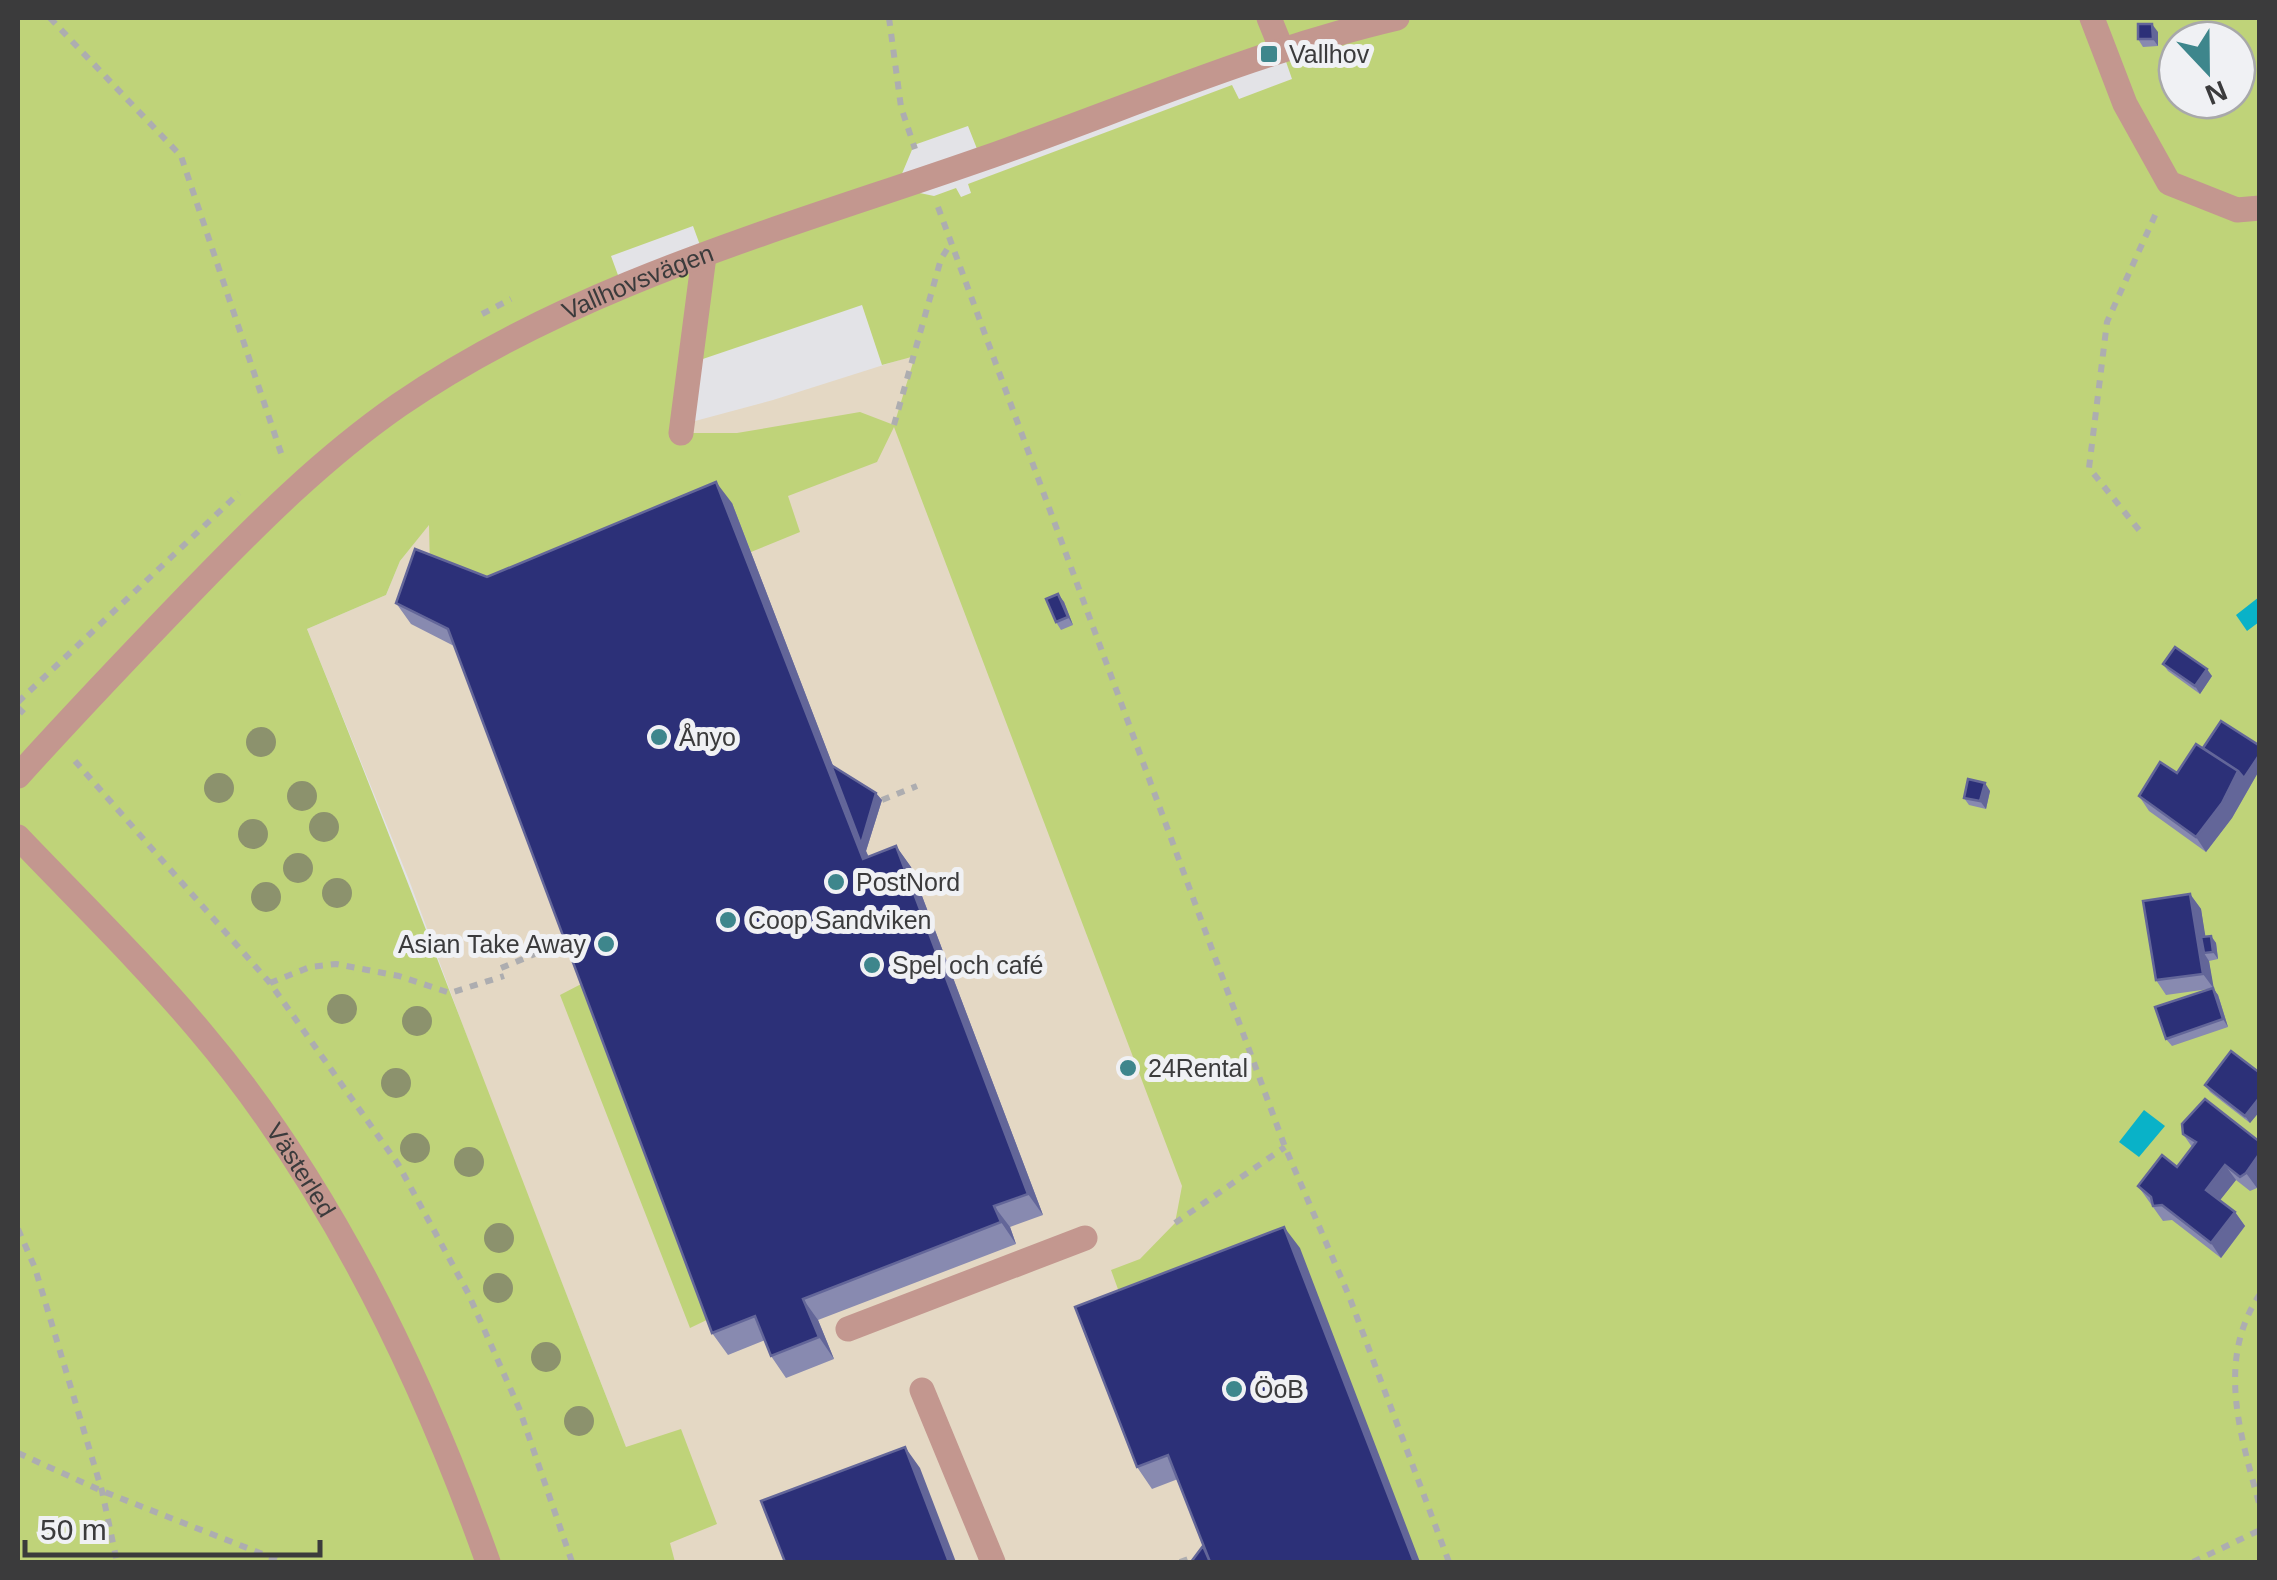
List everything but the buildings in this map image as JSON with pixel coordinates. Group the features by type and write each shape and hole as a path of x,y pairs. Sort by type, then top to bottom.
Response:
{"street":[{"path":"1269,18 1282,50"},
{"name":"Vallhovsvägen","path":"18,776 260,522 327,460 376,422 508,338 557,313 704,256 1282,50 1398,18"},
{"path":"2092,18 2125,104 2170,183 2236,210 2260,208"},
{"path":"681,434 704,256"},
{"name":"Västerled","path":"18,837 200,1031 290,1154 392,1332 452,1462 488,1562"},
{"path":"848,1329 1084,1238"},
{"path":"922,1390 992,1562"}],"path":[{"path":"50,18 182,156 282,456"},
{"path":"889,18 901,108 949,244 1285,1148 1349,1296 1449,1562"},
{"path":"2138,530 2089,468 2108,322 2170,183"},
{"path":"894,426 941,259 949,244"},
{"path":"18,708 91,776 270,983 398,1164 468,1294 519,1408 572,1562"},
{"path":"882,800 917,786"},
{"path":"270,983 291,972 336,964 399,976 450,994 571,939"},
{"path":"1175,1223 1285,1148"},
{"path":"18,1229 34,1268 102,1491 118,1562"},
{"path":"2260,1294 2242,1333 2235,1374 2235,1414 2260,1507"},
{"path":"18,1453 102,1491 283,1562"},
{"path":"2193,1562 2260,1530"},
{"path":"1180,1562 1199,1562"}],"shaded area":[{"path":"915,355 1300,1248 1420,1562 585,1562 626,1447 409,880 307,629 386,595 400,561 430,523 669,428"}],"green space":[{"path":"18,18 2259,18 2259,1562 1420,1562 1127,1314 1111,1270 1140,1259 1175,1223 1182,1186 894,427 877,462 788,496 800,532 751,552 731,503 502,599 430,570 429,525 400,561 386,595 307,629 626,1447 681,1429 717,1524 670,1543 675,1562 18,1562","holes":["1282,50 1292,79 1239,99 1232,85 968,184 971,193 961,197 956,188 934,196 896,188 914,145 968,126 981,159","693,226 704,256 622,286 611,256","862,305 882,365 915,356 894,425 860,412 737,433 682,433 691,363"]},
{"path":"587,981 713,1317 690,1328 560,995"}],"water":[{"path":"2259,597 2259,622 2247,631 2236,615"},
{"path":"2144,1110 2165,1126 2139,1157 2119,1142"}],"place":[{"name":"Vallhov","path":"1269,54"},
{"name":"Ånyo","path":"659,737"},
{"name":"PostNord","path":"836,882"},
{"name":"Coop Sandviken","path":"728,920"},
{"name":"Asian Take Away","path":"606,944"},
{"name":"Spel och café","path":"872,965"},
{"name":"24Rental","path":"1128,1068"},
{"name":"ÖoB","path":"1234,1389"}]}
